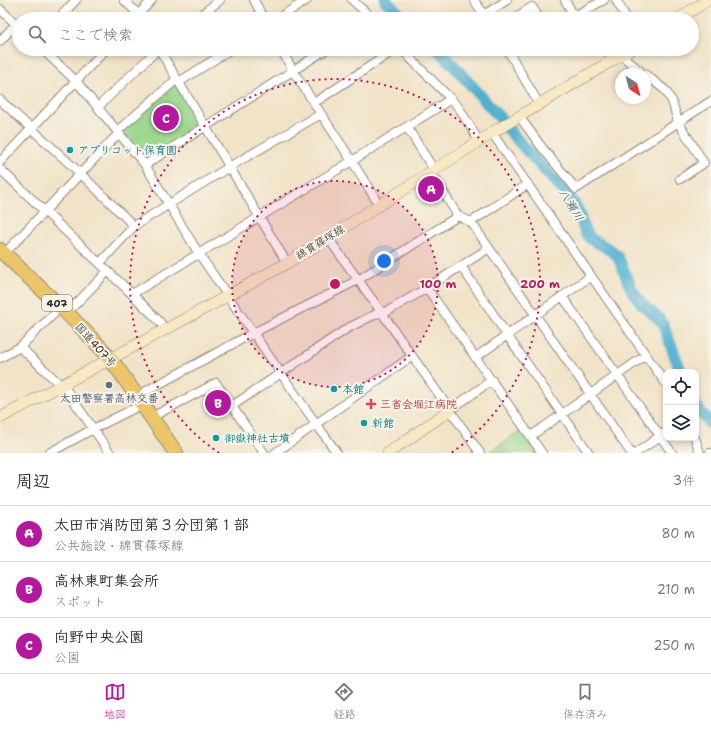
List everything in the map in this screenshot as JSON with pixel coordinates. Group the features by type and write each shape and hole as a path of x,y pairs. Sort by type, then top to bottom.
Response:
{"highway":[{"name":"国道407号","path":"2,252 64,310 111,359 152,417 171,450"}],"main road":[{"path":"689,12 708,0"},
{"name":"綿貫篠塚線","path":"0,418 62,386 287,263 479,141 619,56"},
{"path":"388,453 450,410"}],"street":[{"path":"65,12 76,0"},
{"path":"124,0 134,12"},
{"path":"142,12 152,0"},
{"path":"205,12 220,0"},
{"path":"254,0 260,12"},
{"path":"288,12 307,0"},
{"path":"352,0 365,12"},
{"path":"474,0 482,12"},
{"path":"492,12 507,0"},
{"path":"565,0 572,12"},
{"path":"582,12 604,0"},
{"path":"616,0 623,12"},
{"path":"524,12 532,7 535,12"},
{"path":"0,9 12,20"},
{"path":"0,41 12,31"},
{"path":"49,56 76,81 145,165 199,254 337,453"},
{"path":"0,162 99,56"},
{"path":"98,107 152,56"},
{"path":"163,56 287,263"},
{"path":"2,252 45,212 118,132 178,81 219,56"},
{"path":"285,56 379,205"},
{"path":"145,165 316,56"},
{"path":"314,103 385,56"},
{"path":"408,56 459,108 479,141"},
{"path":"511,56 539,104"},
{"path":"622,56 637,68"},
{"path":"651,79 665,90 672,101 678,122 704,163 680,179"},
{"path":"132,294 352,161 451,99"},
{"path":"0,100 81,174 134,226"},
{"path":"518,117 576,189 711,101"},
{"path":"100,263 134,226 230,167 321,114"},
{"path":"407,127 458,216 471,222 631,453"},
{"path":"494,132 528,184 663,380"},
{"path":"0,169 132,294 160,322 164,330"},
{"path":"471,222 528,184"},
{"path":"49,453 93,429 253,333 358,280 458,216"},
{"path":"328,238 480,453"},
{"path":"232,406 348,328 376,314 388,311 489,248"},
{"path":"461,266 589,453"},
{"path":"0,358 20,347 108,271"},
{"path":"476,357 591,276"},
{"path":"427,288 542,453"},
{"path":"562,296 618,375 663,434 636,453"},
{"path":"20,347 67,391 110,453"},
{"path":"530,436 646,355"},
{"path":"274,453 412,356"},
{"path":"450,410 492,380"},
{"path":"152,417 216,383 264,453"},
{"path":"666,441 672,453"},
{"path":"695,441 700,453"}],"green space":[{"path":"176,85 201,125 146,162 121,130"},
{"path":"522,429 539,453 489,453"}],"waterway":[{"name":"八瀬川","path":"385,0 398,12"},
{"name":"八瀬川","path":"444,56 574,203 585,232 591,239 612,251 618,257 633,292 642,304 663,324 680,369"},
{"name":"八瀬川","path":"699,410 711,425"}],"place":[{"name":"向野中央公園","path":"166,118"},
{"name":"アプリコット保育園","path":"70,150"},
{"name":"太田市消防団第３分団第１部","path":"431,189"},
{"name":"太田警察署高林交番","path":"109,385"},
{"name":"本館","path":"334,389"},
{"name":"高林東町集会所","path":"218,403"},
{"name":"三省会堀江病院","path":"371,404"},
{"name":"新館","path":"364,423"},
{"name":"御嶽神社古墳","path":"216,438"}]}
